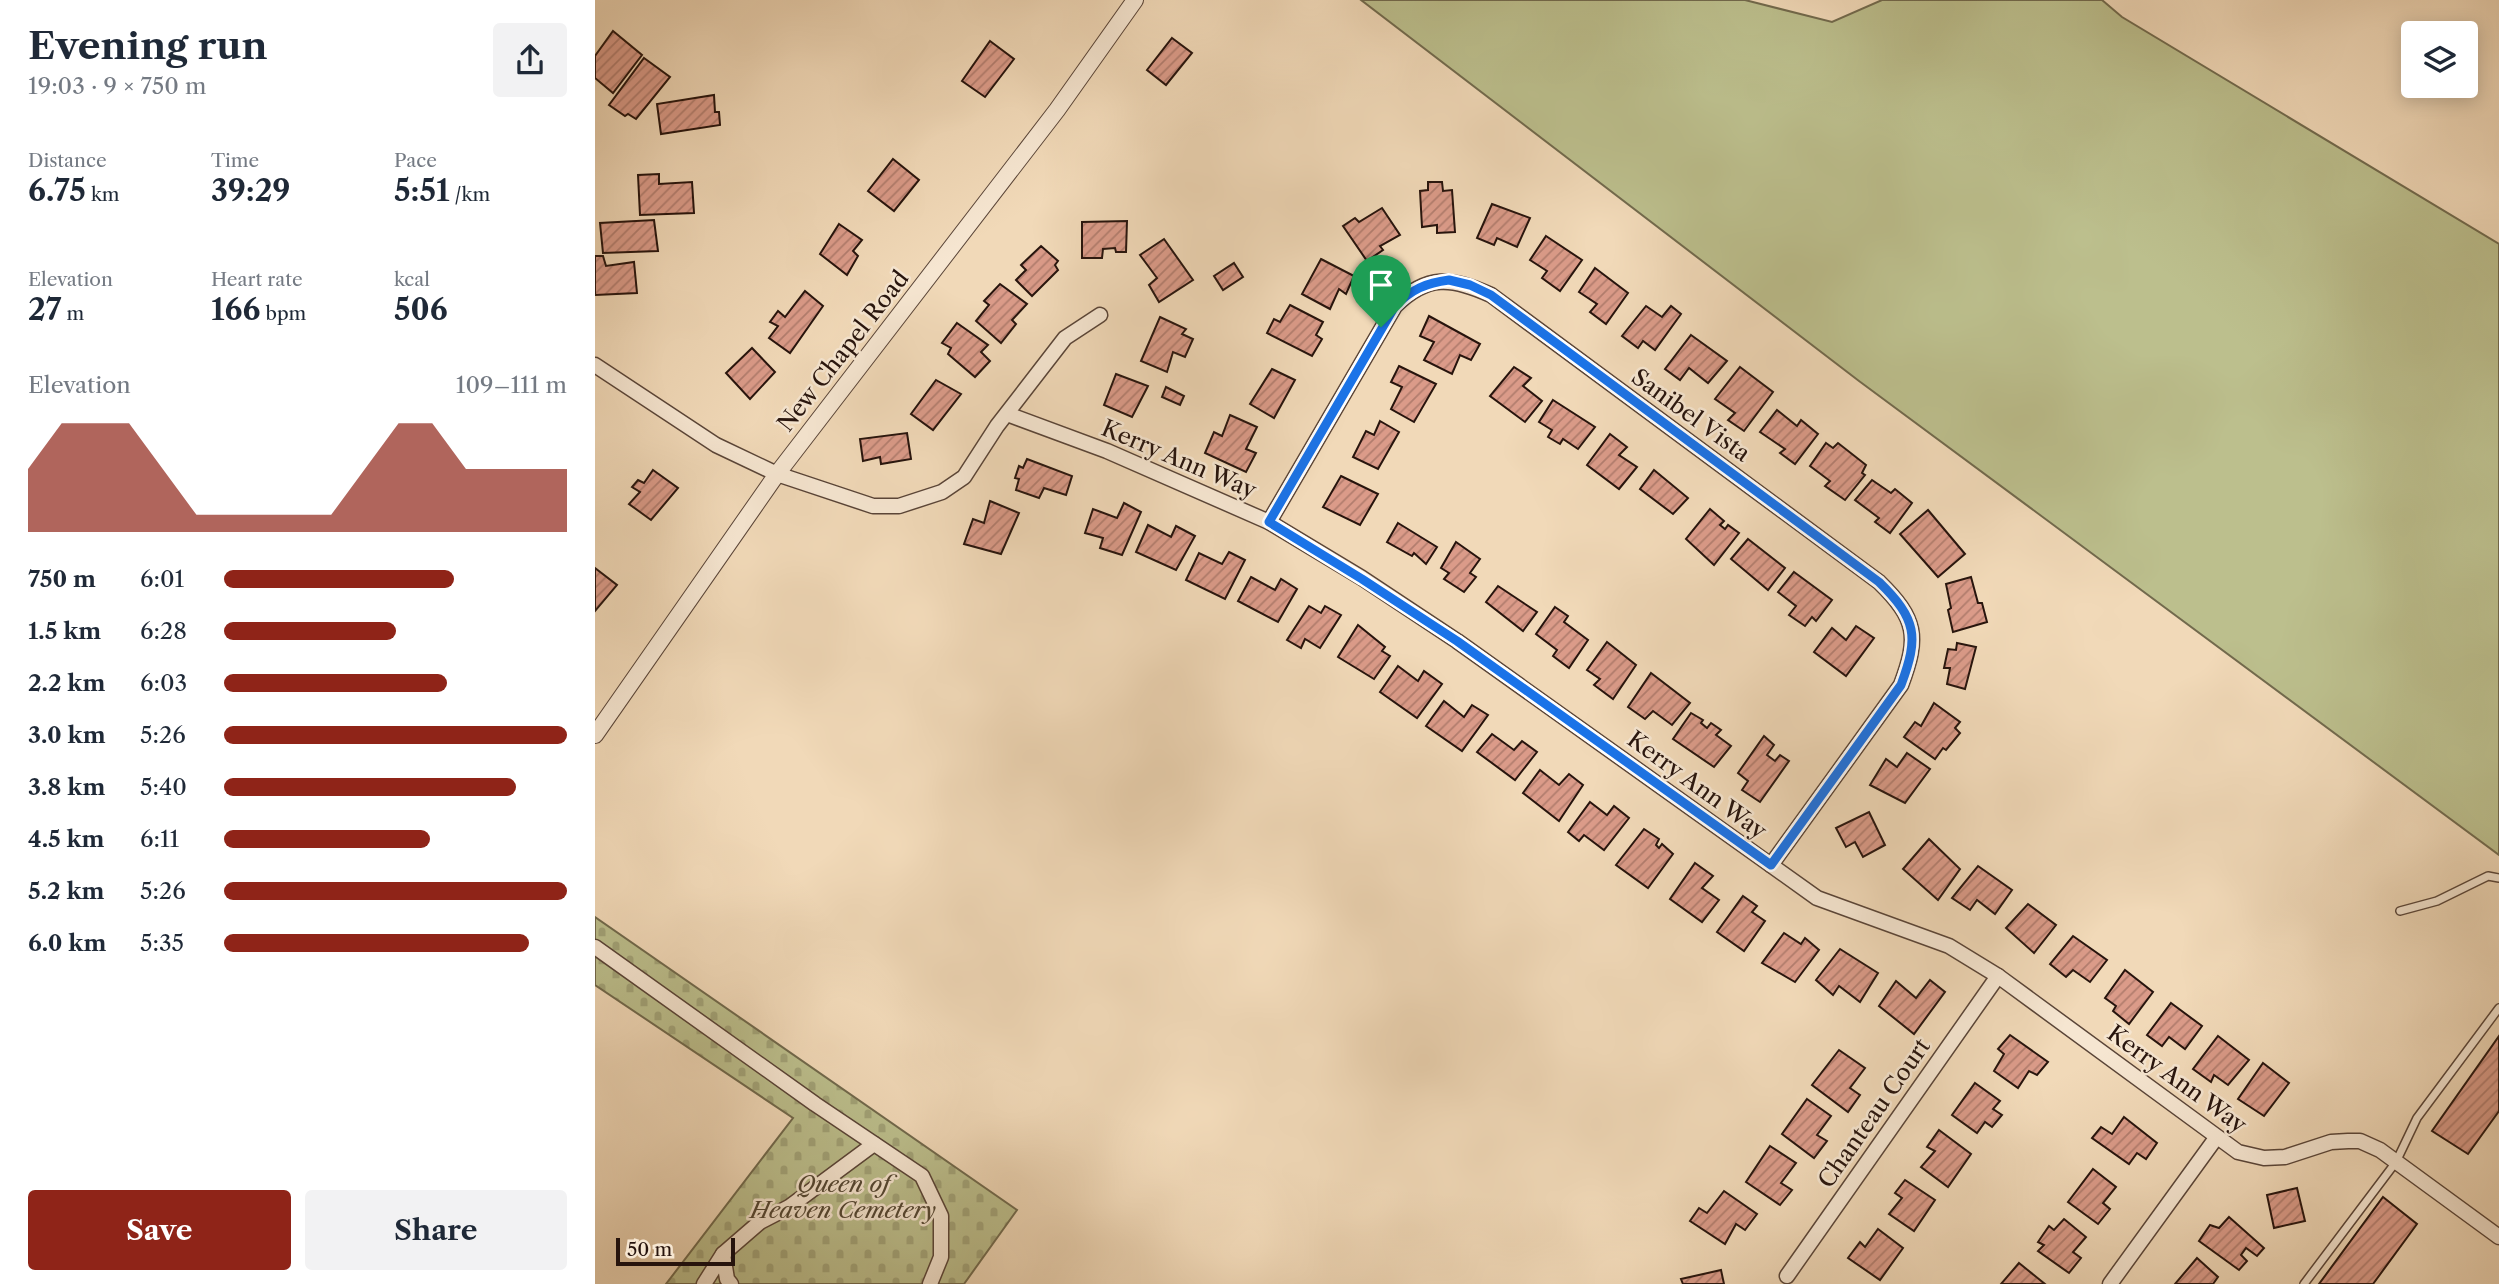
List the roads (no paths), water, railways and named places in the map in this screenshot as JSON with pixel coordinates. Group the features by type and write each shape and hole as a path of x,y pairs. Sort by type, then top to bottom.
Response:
{"street":[{"name":"New Chapel Road","path":"595,735 777,474 1057,110 1135,0"},
{"name":"Sanibel Vista","path":"1269,522 1395,306 1409,292 1428,283 1449,280 1470,285 1491,295 1879,582 1894,596 1907,615 1913,636 1911,658 1901,685 1771,865"},
{"path":"595,365 716,445 777,474 873,506 899,506 942,492 964,477 1007,414 1065,338 1100,315"},
{"name":"Kerry Ann Way","path":"1007,414 1107,451 1269,522 1457,641 1817,898 1948,946 1998,976 2238,1152 2264,1158 2285,1157 2331,1142 2360,1141 2380,1150 2499,1237"},
{"path":"595,947 922,1176 941,1216 941,1257 930,1284"},
{"name":"Chanteau Court","path":"1787,1276 1998,976"},
{"path":"2110,1284 2217,1138"},
{"path":"704,1284 723,1254 760,1222 789,1207 874,1144"},
{"path":"723,1254 727,1279 731,1284"}],"lane":[{"path":"2399,911 2437,901 2488,876 2499,878"},
{"path":"2304,1284 2396,1162 2417,1118 2499,1008"}],"park label":[{"name":"Queen of Heaven Cemetery","path":"843,1197"}]}
